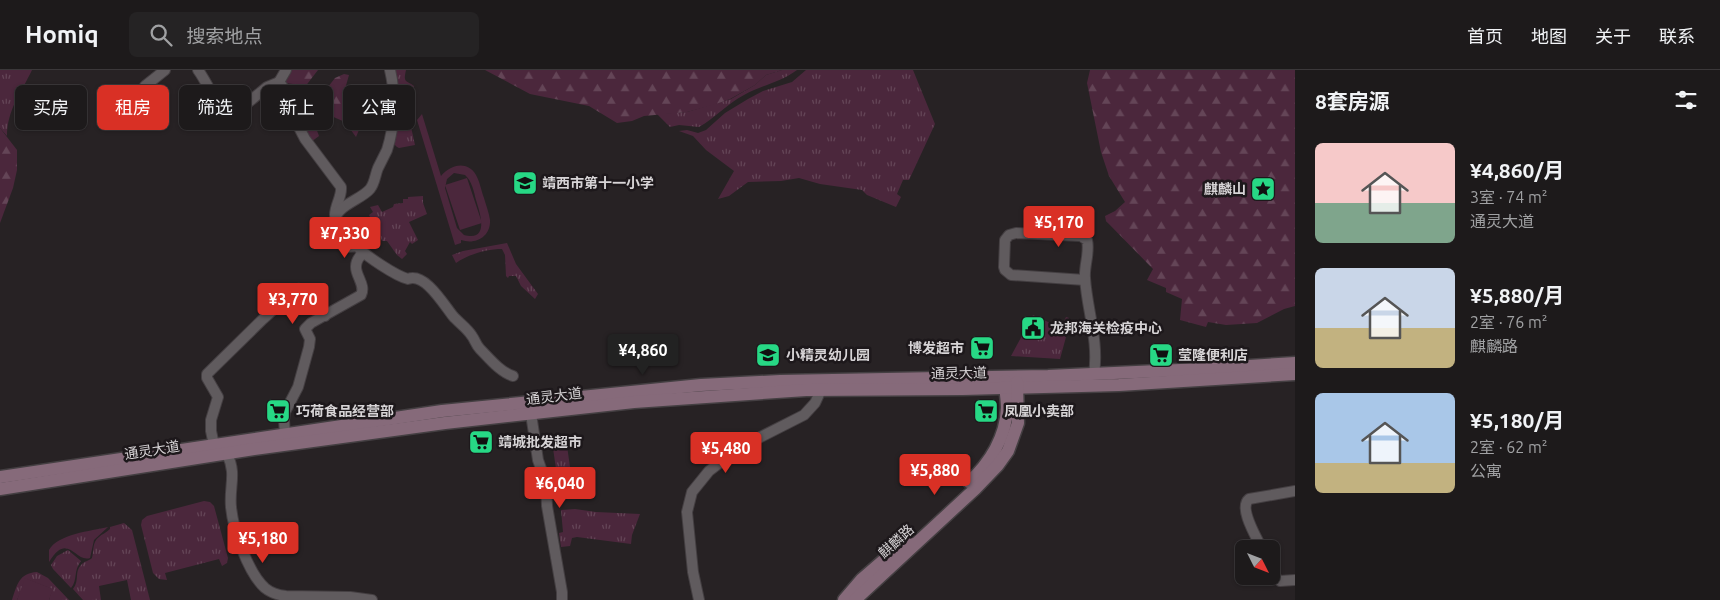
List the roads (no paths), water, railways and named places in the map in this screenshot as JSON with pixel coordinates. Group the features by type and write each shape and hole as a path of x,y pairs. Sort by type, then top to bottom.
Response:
{"main road":[{"name":"通灵大道","path":"0,489 254,449 444,423 643,402 782,391 1011,382 1094,374 1295,363"},
{"name":"通灵大道","path":"0,477 442,411 701,385 780,381 1011,382 1119,385 1295,374"},
{"name":"麒麟路","path":"844,600 862,580 980,472 997,447 1004,427 1011,382"},
{"name":"麒麟路","path":"855,600 968,496 998,465 1008,451 1018,423 1011,382"}],"street":[{"path":"146,85 165,70"},
{"path":"198,70 209,86 217,103 229,116 267,86 279,82 286,70"},
{"path":"336,217 345,207 370,188 386,150 391,129 394,97 390,70"},
{"path":"279,82 292,99 292,114 304,139 341,187 342,191 335,209 335,215 345,246 356,246 363,253 404,278 415,278 434,290 453,316 472,336 480,349 512,376"},
{"path":"1085,280 1011,275 1006,272 1004,267 1005,240 1009,234 1016,233 1081,236 1085,238 1088,243 1085,280 1094,331 1096,356 1094,374"},
{"path":"285,434 285,412 298,387 309,347 309,335 305,329 324,316 358,298 362,293 356,261 363,253"},
{"path":"214,445 211,426 218,397 207,378 207,374 263,318 296,289 300,288 307,291 324,316"},
{"path":"699,600 693,572 687,519 692,492 709,471 735,451 804,415 815,403 821,390"},
{"path":"531,414 538,460 546,483 547,506 562,600"},
{"path":"227,454 233,467 230,506 237,536 254,572 266,588 276,594 286,596 350,597 372,600"},
{"path":"1257,540 1244,507 1246,502 1249,499 1295,491"},
{"path":"1280,581 1295,580"}],"place":[{"name":"靖西市第十一小学","path":"525,183"},
{"name":"麒麟山","path":"1263,189"},
{"name":"龙邦海关检疫中心","path":"1033,328"},
{"name":"博发超市","path":"982,348"},
{"name":"小精灵幼儿园","path":"768,355"},
{"name":"莹隆便利店","path":"1161,355"},
{"name":"巧荷食品经营部","path":"278,411"},
{"name":"凤凰小卖部","path":"986,411"},
{"name":"靖城批发超市","path":"481,442"}]}
